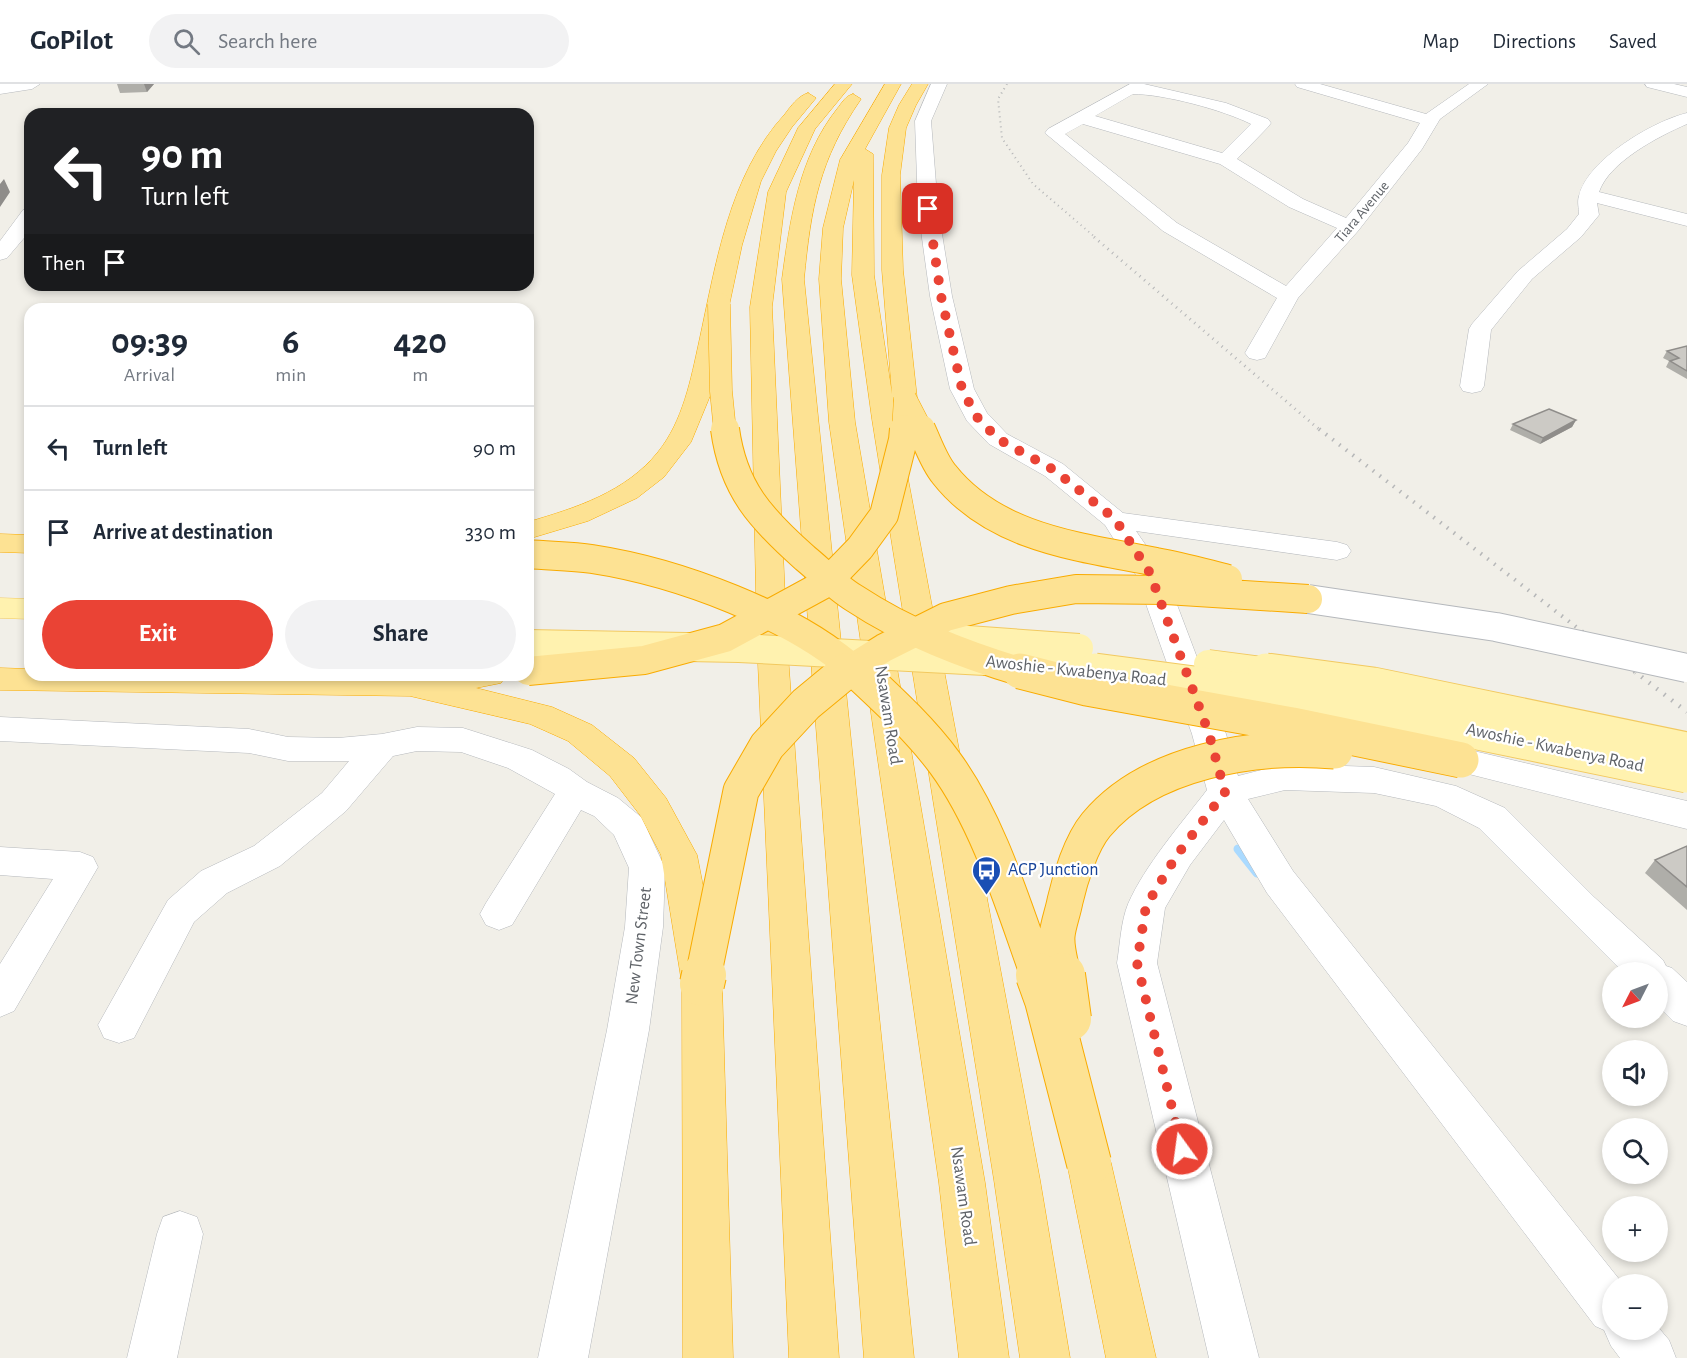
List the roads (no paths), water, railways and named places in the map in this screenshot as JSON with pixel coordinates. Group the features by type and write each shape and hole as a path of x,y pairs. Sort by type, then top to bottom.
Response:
{"highway":[{"path":"534,529 573,518 620,496 655,472 685,434 699,398 737,217 748,187 771,142 802,103 822,84"},
{"path":"814,1358 772,641 761,307 777,192 807,128 844,84"},
{"path":"866,84 848,104 818,158 799,227 794,279 890,1358"},
{"name":"Nsawam Road","path":"893,84 849,160 833,228 830,279 842,422 962,1184 984,1358"},
{"path":"534,669 644,660 725,638 826,583 860,549 884,515 903,440 905,398 891,243 895,140 904,113 920,84"},
{"path":"863,139 865,162 862,198 863,275 881,397 1017,1180 1045,1358"},
{"path":"719,304 723,418 737,476 753,505 777,534 852,597 928,640 1015,670 1102,692 1238,715 1461,760"},
{"path":"905,398 943,473 964,495 1006,524 1070,546 1159,562 1308,598"},
{"path":"0,543 24,544"},
{"path":"534,554 592,559 658,574 717,593 806,634 854,669 902,712 946,764 980,824 1001,874 1047,1000 1089,1163 1131,1358"},
{"path":"702,984 741,791 767,746 806,704 840,675 884,648 945,617 1011,600 1076,590 1166,590 1308,598"},
{"path":"0,679 24,679"},
{"path":"137,681 410,685 442,681"},
{"path":"410,685 540,715 580,733 622,767 654,807 679,855 702,984 708,1358"},
{"path":"1089,1163 1057,937 1071,874 1095,826 1130,795 1168,773 1239,754 1300,748 1461,760"}],"main road":[{"path":"0,608 24,609"},
{"name":"Awoshie - Kwabenya Road","path":"534,624 939,638 1103,650 1373,685 1687,750"},
{"path":"0,632 24,632"},
{"name":"Awoshie - Kwabenya Road","path":"534,644 739,648 1035,663 1225,688 1439,724 1687,775"}],"street":[{"path":"0,89 32,84"},
{"path":"939,84 923,121 928,209 941,296 962,389 976,416 998,439 1054,470 1115,519 1150,573 1209,734 1225,792 1280,882 1602,1296"},
{"path":"1303,84 1430,121"},
{"name":"Tiara Avenue","path":"1257,353 1289,296 1351,227 1416,145 1430,121 1441,109 1476,84"},
{"path":"1653,84 1687,92"},
{"path":"1226,160 1262,123 1253,117 1225,109 1135,88 1054,134 1170,227 1289,296"},
{"path":"1082,118 1226,160 1296,203 1351,227"},
{"path":"1472,386 1480,329 1525,275 1574,233 1589,215 1588,195 1598,175 1625,152 1659,130 1687,118"},
{"path":"1588,195 1687,220"},
{"path":"0,254 20,231 23,212"},
{"path":"1115,519 1337,551"},
{"path":"1308,598 1496,627 1687,668"},
{"name":"New Town Street","path":"0,729 249,741 288,749 338,750 382,746 417,739 463,740 520,759 557,778 606,807 628,827 647,868 644,927 628,1030 563,1358"},
{"path":"119,1025 181,911 214,882 267,856 334,802 382,746"},
{"path":"1461,760 1687,815"},
{"path":"1234,1358 1137,963 1146,906 1177,855 1225,792 1285,777 1374,780 1444,795 1492,818 1638,962"},
{"path":"499,914 574,790"},
{"path":"0,861 80,867 0,999"},
{"path":"1668,990 1687,1008"},
{"path":"152,1358 180,1234"},
{"path":"1637,1340 1651,1358"}],"waterway":[{"path":"1238,849 1257,873"}],"railway":[{"path":"1007,84 998,99 1002,138 1033,184 1096,238"},
{"path":"1094,237 1321,431"},
{"path":"1319,429 1636,673"},
{"path":"1634,671 1687,712"}],"place":[{"name":"ACP Junction","path":"987,896"}]}
